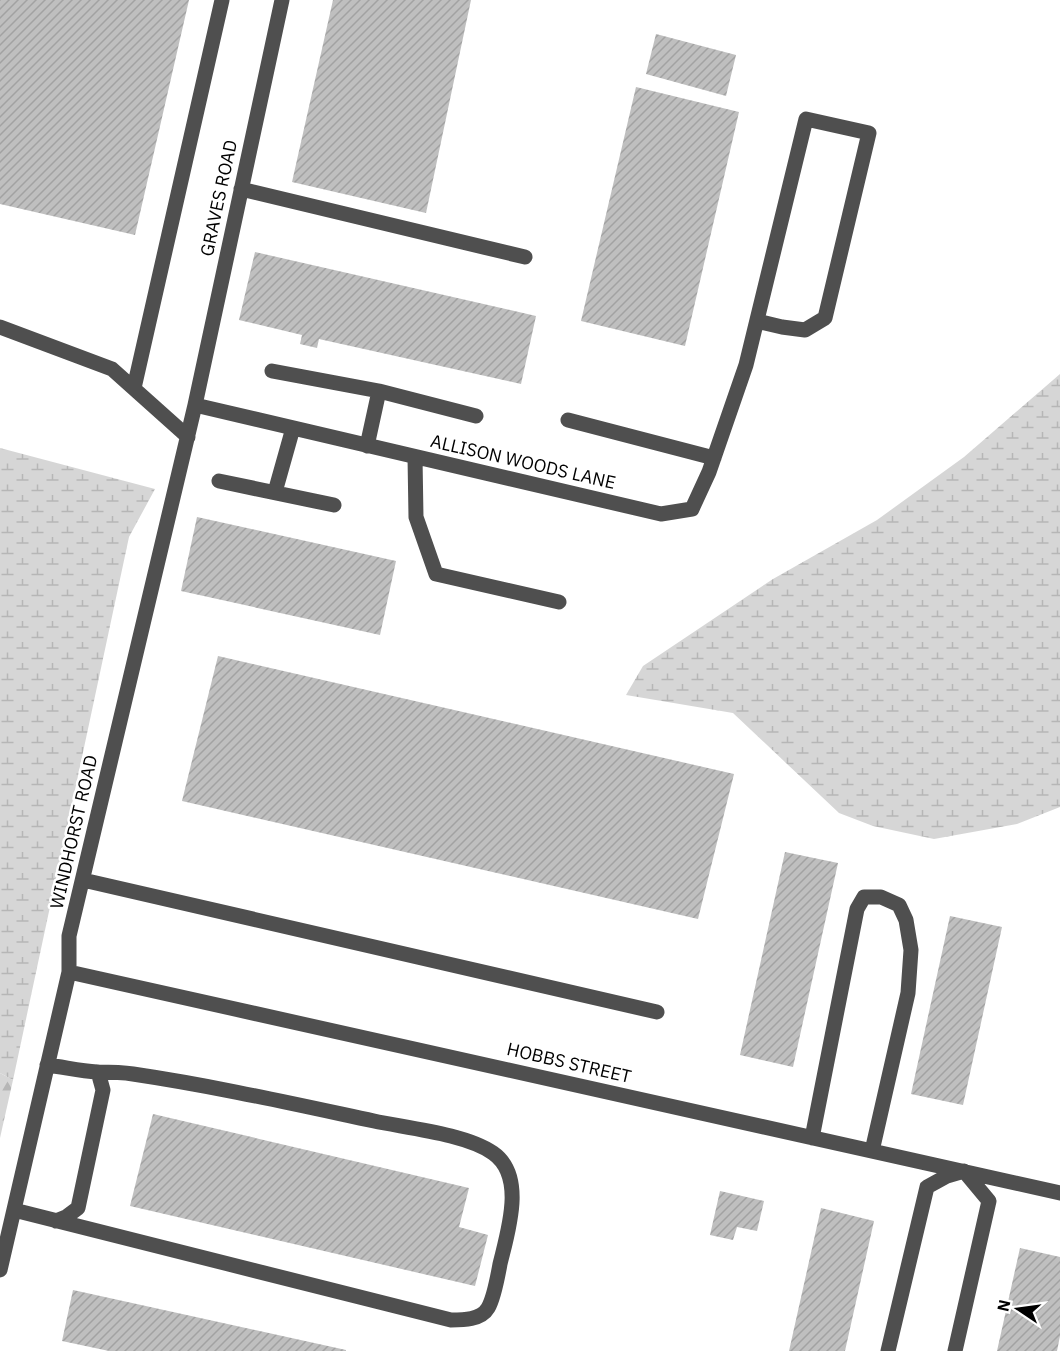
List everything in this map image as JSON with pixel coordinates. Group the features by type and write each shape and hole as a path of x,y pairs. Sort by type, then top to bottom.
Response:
{"street":[{"path":"134,388 222,0"},
{"name":"GRAVES ROAD","path":"195,405 282,0"},
{"name":"ALLISON WOODS LANE","path":"195,405 661,514 692,509 714,458 746,365 806,118 869,133 825,318 805,330 757,321"},
{"path":"241,189 525,257"},
{"path":"0,327 112,369 188,437"},
{"path":"272,371 379,391 476,416"},
{"path":"367,446 379,391"},
{"name":"WINDHORST ROAD","path":"0,1270 69,972 69,936 195,405"},
{"path":"568,420 714,458"},
{"path":"275,492 293,428"},
{"path":"415,457 417,517 436,574 560,602"},
{"path":"219,481 334,505"},
{"path":"82,880 657,1012"},
{"path":"812,1137 857,909 864,897 881,897 899,905 906,920 911,950 908,993 872,1151"},
{"name":"HOBBS STREET","path":"69,972 1060,1193"},
{"path":"14,1210 451,1320 475,1318 488,1308 508,1231 513,1198 511,1180 505,1165 493,1153 456,1138 148,1076 47,1065"},
{"path":"56,1221 78,1208 104,1090 98,1072"},
{"path":"888,1351 927,1187 947,1176 964,1171 989,1201 955,1351"}],"green space":[{"path":"1060,374 1060,807 1017,824 934,839 873,826 839,813 733,713 626,695 643,666 773,579 877,520 964,457"},
{"path":"0,448 155,489 129,537 13,1080 0,1073"},
{"path":"0,1073 13,1080 0,1138"}],"building":[{"path":"0,0 189,0 135,235 0,204"},
{"path":"333,0 471,0 426,213 292,182"},
{"path":"656,34 736,55 726,96 646,74"},
{"path":"636,87 739,112 685,346 581,321"},
{"path":"255,252 536,316 521,384 319,339 317,348 300,344 302,335 239,320"},
{"path":"197,517 396,561 380,635 181,591"},
{"path":"218,656 734,774 698,919 182,801"},
{"path":"785,852 838,863 793,1067 740,1055"},
{"path":"950,916 1002,927 963,1105 911,1094"},
{"path":"153,1114 469,1188 459,1227 488,1235 475,1286 130,1206"},
{"path":"720,1191 764,1201 757,1231 737,1227 733,1240 710,1235"},
{"path":"821,1208 874,1221 845,1351 789,1351"},
{"path":"1020,1248 1060,1257 1060,1336 1057,1351 997,1351"},
{"path":"73,1290 346,1351 109,1351 62,1341"}]}
